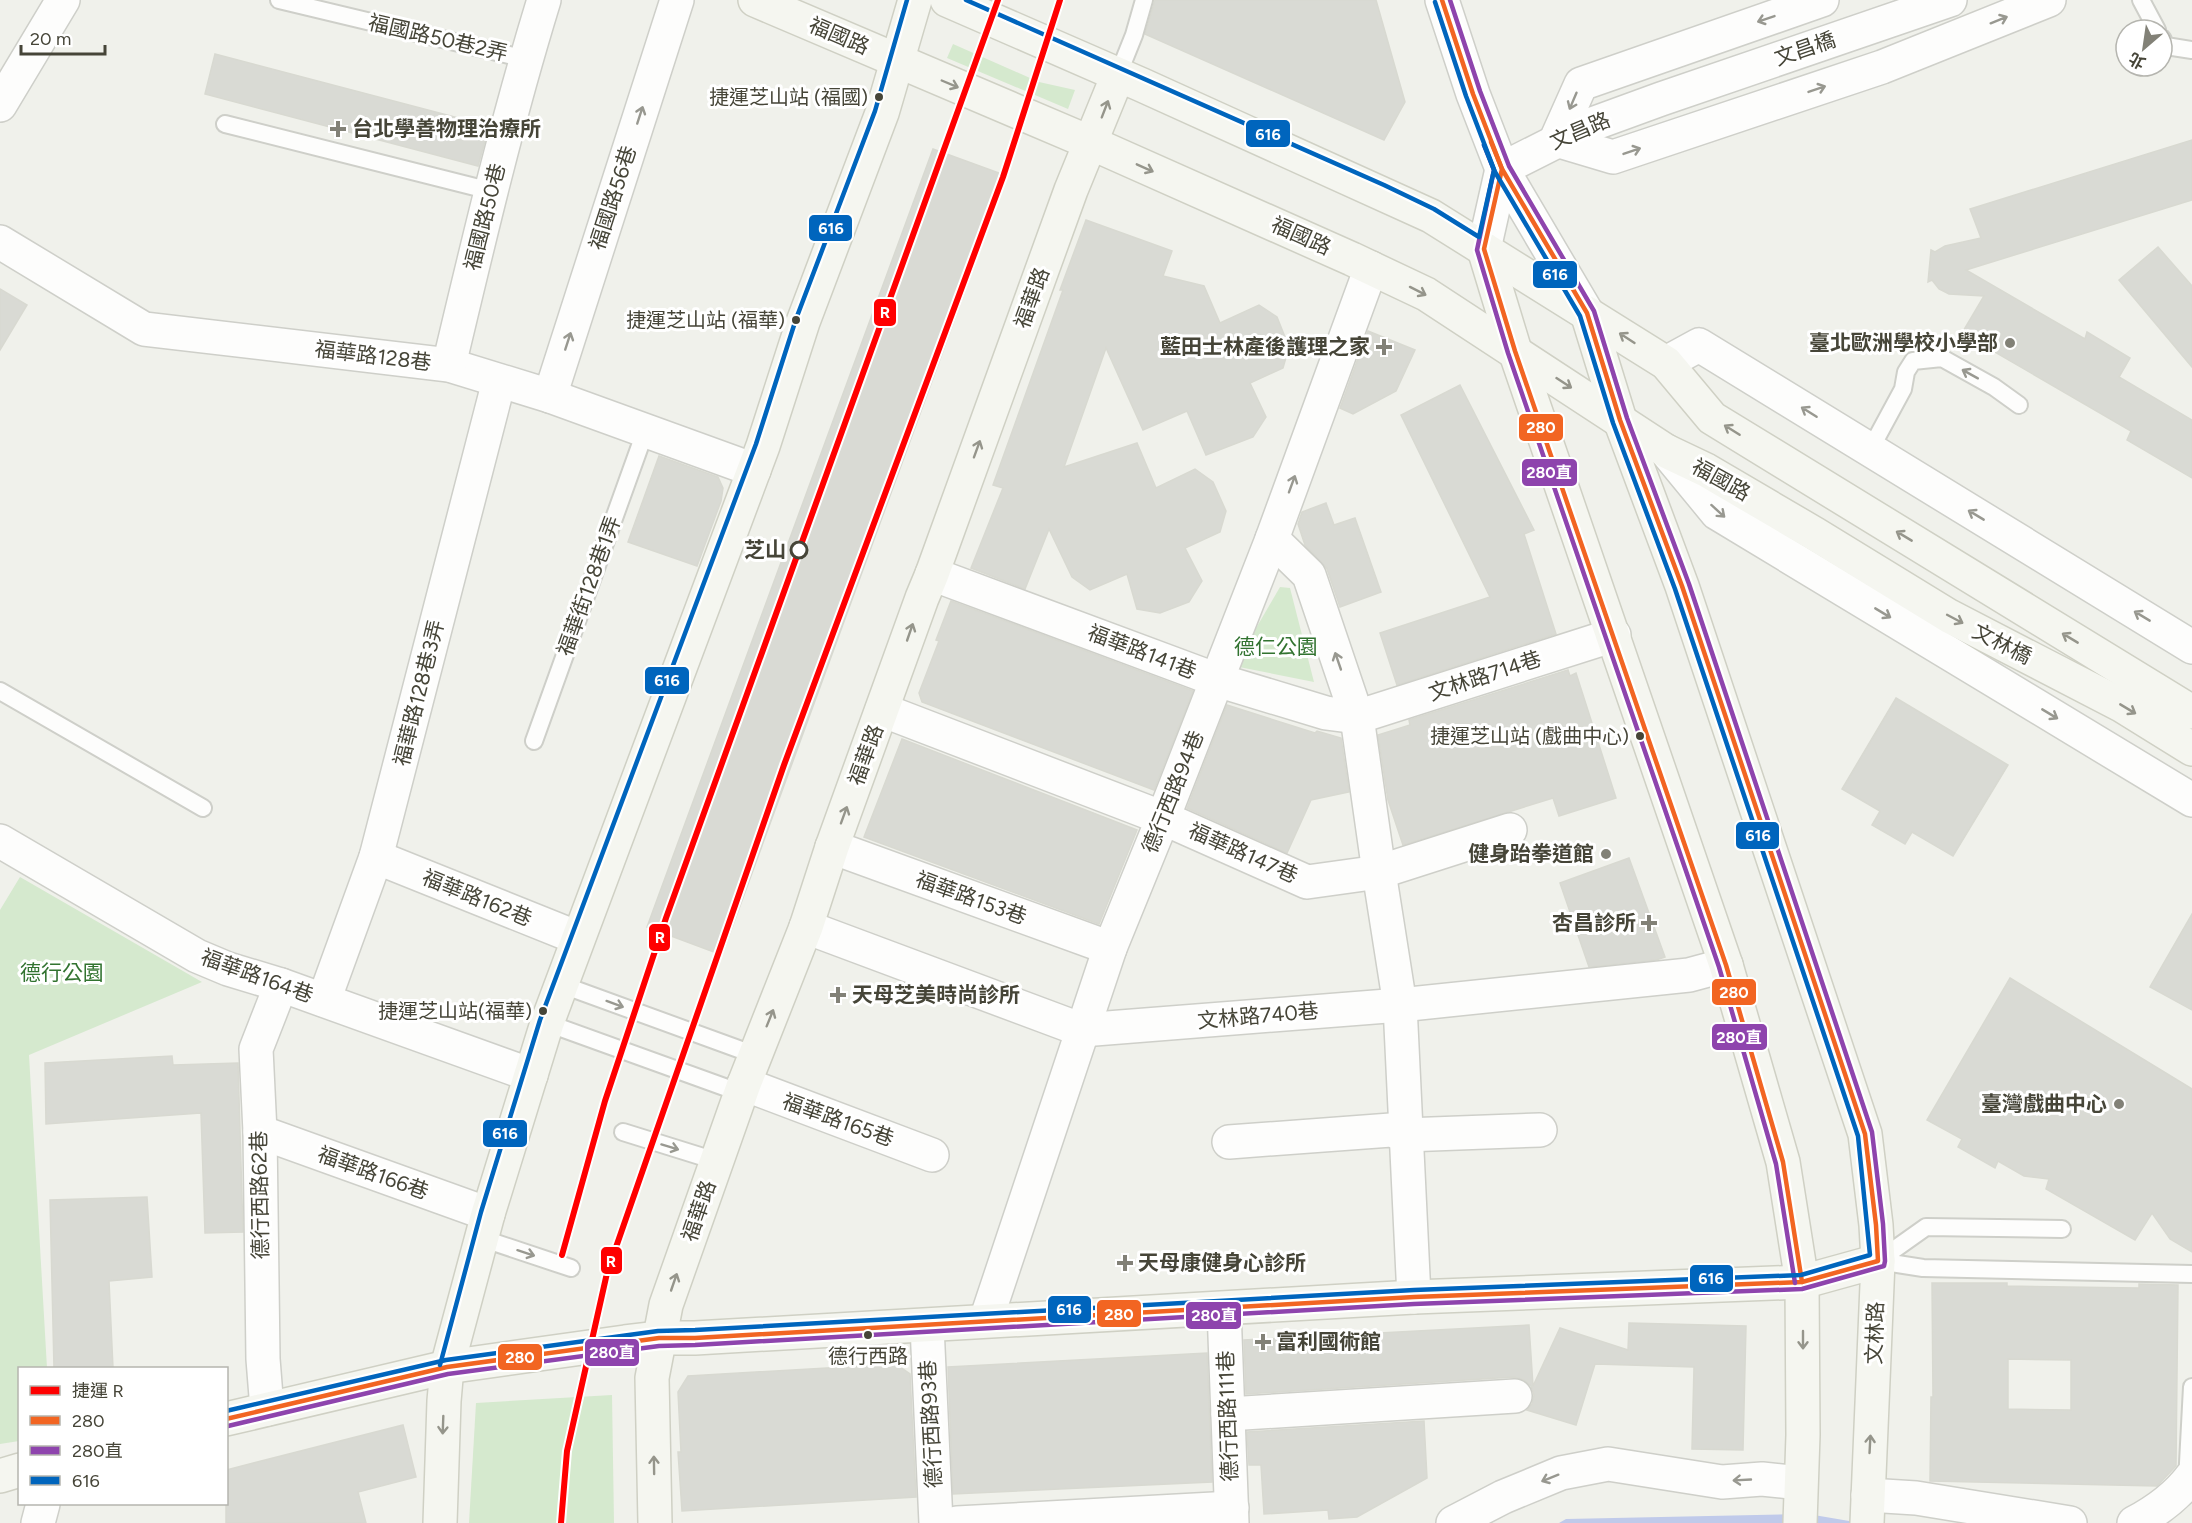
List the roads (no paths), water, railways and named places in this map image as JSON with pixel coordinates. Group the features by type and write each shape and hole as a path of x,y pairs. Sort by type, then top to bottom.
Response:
{"street":[{"path":"0,105 63,0"},
{"name":"福國路50巷","path":"449,365 491,191 526,58 544,0"},
{"name":"福國路56巷","path":"550,396 677,0"},
{"name":"福國路","path":"755,0 1091,144 1426,294 1666,451 1706,470 1815,534"},
{"path":"440,1523 447,1367 484,1226 547,1023 754,470 803,322 882,113 915,0"},
{"path":"947,0 1431,216 1666,363 1699,345 2192,646"},
{"name":"文林路","path":"1442,0 1473,94 1502,169 1587,313 1620,420 1682,586 1864,1134 1876,1225 1878,1261 1868,1509"},
{"path":"1822,0 1581,84 1556,140 1613,158 1882,67 2049,0"},
{"name":"文昌橋","path":"1661,99 1950,0"},
{"name":"福華路","path":"655,1523 652,1378 666,1305 747,1077 806,927 832,847 921,598 932,574 1071,190 1118,75"},
{"name":"文昌路","path":"1502,169 1556,140 1661,99"},
{"path":"1453,1523 1503,1497 1561,1473 1608,1464 1722,1482 1762,1479 1800,1503 1803,1435 1802,1282 1783,1162 1726,965 1515,351 1484,249 1502,169"},
{"name":"福華路128巷","path":"0,242 144,329 449,365 550,396 754,470"},
{"name":"德行西路94巷","path":"986,1320 1110,948 1272,539 1371,268"},
{"name":"文林橋","path":"1666,363 1712,418 2192,712"},
{"name":"福華路128巷3弄","path":"324,1000 376,857 499,381"},
{"path":"1666,451 1718,513 2192,800"},
{"name":"文林橋","path":"1815,534 1949,616 2121,705 2192,749"},
{"path":"1272,539 1309,575 1357,717 1378,872 1400,1005 1414,1297"},
{"name":"福華路141巷","path":"932,574 1217,680 1326,713 1357,717"},
{"name":"文林路714巷","path":"1357,717 1614,635"},
{"name":"福華路147巷","path":"882,710 1163,818 1307,882 1378,872 1510,830"},
{"name":"福華路153巷","path":"832,847 1110,948"},
{"name":"福華路164巷","path":"3,850 197,956 228,969 324,1000 531,1075"},
{"name":"福華路162巷","path":"376,857 578,938"},
{"name":"文林路740巷","path":"806,927 1082,1030 1400,1005 1689,975 1726,965"},
{"name":"德行西路62巷","path":"267,1409 262,1359 260,1132 256,1049 281,985"},
{"name":"福華路165巷","path":"747,1077 932,1155"},
{"path":"1229,1142 1390,1130 1405,1135 1540,1130"},
{"name":"福華路166巷","path":"260,1132 484,1226"},
{"path":"228,1419 447,1367 659,1338 927,1326 986,1320 1414,1297 1802,1282 1878,1261"},
{"name":"德行西路111巷","path":"1224,1309 1232,1515"},
{"name":"德行西路93巷","path":"927,1326 936,1523"},
{"path":"1228,1414 1515,1396"},
{"path":"0,1476 18,1471"},
{"path":"2134,1523 2155,1512 2189,1479"},
{"path":"1868,1509 1916,1498 2070,1523"},
{"path":"38,1523 42,1505"},
{"path":"957,1523 1232,1515"}],"lane":[{"name":"福國路50巷2弄","path":"279,0 526,58"},
{"name":"福華路","path":"1118,75 1134,35 1144,0"},
{"path":"2141,0 2151,18"},
{"path":"2174,47 2192,50"},
{"path":"225,124 491,191"},
{"path":"1870,450 1903,389 1906,372 1913,361 1942,358 1994,387 2019,405"},
{"name":"福華街128巷1弄","path":"534,741 645,432"},
{"path":"0,691 203,808"},
{"path":"560,984 747,1077"},
{"path":"547,1023 747,1077"},
{"path":"623,1132 716,1161"},
{"path":"484,1226 571,1268"},
{"path":"1878,1261 1926,1227 2062,1229"},
{"path":"1878,1261 1923,1268 2192,1274"},
{"path":"2189,1479 2192,1387"}],"water":[{"path":"1808,1514 1861,1523 1559,1523 1566,1519"}],"metro line":[{"name":"R","path":"562,1255 605,1101 666,918 998,0"},
{"name":"R","path":"561,1523 567,1451 607,1273 784,765 1003,177 1060,0"}],"place":[{"name":"捷運芝山站 (福國)","path":"879,97"},
{"name":"台北學善物理治療所","path":"338,129"},
{"name":"捷運芝山站 (福華)","path":"796,320"},
{"name":"臺北歐洲學校小學部","path":"2010,343"},
{"name":"藍田士林產後護理之家","path":"1384,347"},
{"name":"芝山","path":"799,550"},
{"name":"捷運芝山站 (戲曲中心)","path":"1640,736"},
{"name":"健身跆拳道館","path":"1606,854"},
{"name":"杏昌診所","path":"1649,923"},
{"name":"天母芝美時尚診所","path":"838,995"},
{"name":"捷運芝山站(福華)","path":"543,1011"},
{"name":"臺灣戲曲中心","path":"2119,1104"},
{"name":"天母康健身心診所","path":"1125,1263"},
{"name":"德行西路","path":"868,1335"},
{"name":"富利國術館","path":"1263,1342"}],"park label":[{"name":"德仁公園","path":"1276,647"},
{"name":"德行公園","path":"62,973"}]}
